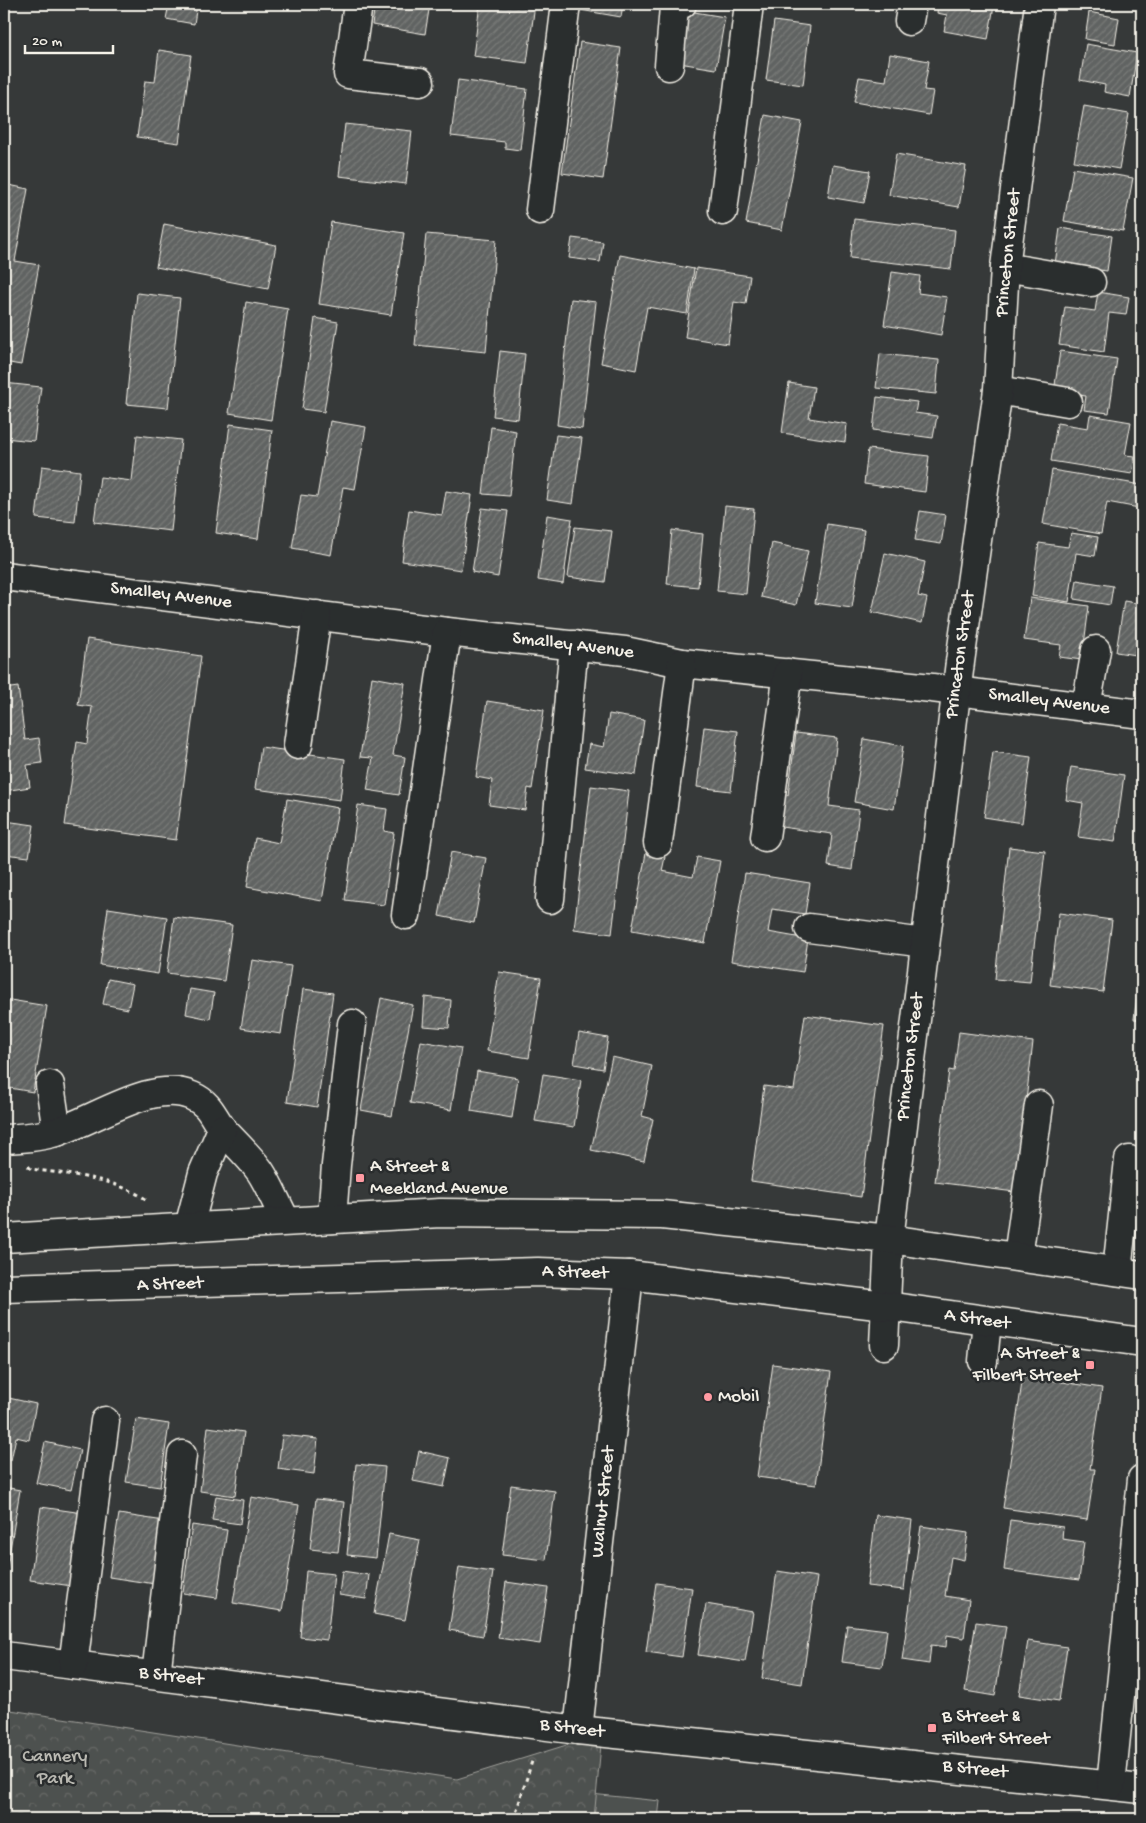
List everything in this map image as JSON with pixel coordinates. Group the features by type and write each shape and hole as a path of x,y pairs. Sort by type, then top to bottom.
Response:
{"street":[{"path":"358,4 348,74 420,82"},
{"path":"540,210 566,4"},
{"path":"669,66 674,7 682,4"},
{"path":"723,211 749,4"},
{"name":"Princeton Street","path":"884,1345 889,1239 956,691 998,390 1005,267 1039,4"},
{"path":"1005,267 1091,282"},
{"path":"998,390 1068,402"},
{"name":"Smalley Avenue","path":"4,576 447,632 625,651 682,663 956,691 1142,714"},
{"path":"298,744 317,615"},
{"path":"406,915 447,632"},
{"path":"550,899 574,645"},
{"path":"1086,707 1096,650"},
{"path":"658,843 682,663"},
{"path":"765,837 788,673"},
{"path":"809,928 925,943"},
{"path":"332,1219 336,1165 352,1024"},
{"path":"50,1085 57,1132"},
{"path":"4,1139 31,1138 57,1132 142,1097 178,1091 193,1096 213,1110 222,1129 260,1171 286,1221"},
{"path":"1018,1257 1039,1105"},
{"path":"189,1227 204,1172 222,1129"},
{"path":"4,1238 91,1235 189,1227 440,1213 662,1215 889,1239 1129,1273 1130,1160"},
{"name":"A Street","path":"4,1288 108,1287 538,1272 629,1275 885,1306 1142,1342"},
{"name":"Walnut Street","path":"578,1730 629,1275"},
{"path":"983,1361 988,1321"},
{"path":"73,1665 105,1420"},
{"path":"156,1675 182,1455"},
{"path":"1111,1785 1142,1478"},
{"name":"B Street","path":"4,1656 578,1730 1142,1789"}],"path":[{"path":"25,1163 31,1169 100,1179 134,1191 150,1201"},
{"path":"514,1819 533,1758"}],"green space":[{"name":"Cannery Park","path":"4,1709 457,1779 602,1734 594,1819 4,1819"},
{"path":"561,1791 660,1801 658,1819 558,1819"}],"building":[{"path":"169,4 197,4 194,24 166,19"},
{"path":"375,4 430,4 425,34 372,25"},
{"path":"480,4 535,4 527,63 473,56"},
{"path":"581,4 623,4 621,17 580,10"},
{"path":"938,4 986,4 994,6 988,39 944,31 947,15 937,13"},
{"path":"688,11 725,17 716,69 679,63"},
{"path":"1089,12 1119,18 1115,44 1085,39"},
{"path":"774,21 810,26 803,85 766,80"},
{"path":"580,42 621,48 603,179 562,173"},
{"path":"1086,44 1137,53 1130,97 1104,92 1105,85 1080,80"},
{"path":"159,50 191,55 179,143 137,137 145,81 155,82"},
{"path":"890,54 929,61 924,90 933,91 929,115 854,102 859,77 886,81"},
{"path":"458,80 527,89 520,150 505,148 505,142 451,136"},
{"path":"1084,106 1129,114 1119,169 1074,161"},
{"path":"765,115 802,122 782,230 746,223"},
{"path":"345,124 412,131 406,184 339,176"},
{"path":"896,154 966,166 959,207 889,195"},
{"path":"833,165 870,171 864,203 828,197"},
{"path":"1073,168 1133,178 1123,231 1064,221"},
{"path":"4,184 28,189 15,261 39,265 21,365 4,362"},
{"path":"1142,214 1142,244 1138,243"},
{"path":"854,219 955,230 951,269 850,258"},
{"path":"331,222 404,233 391,315 319,304"},
{"path":"164,224 276,245 268,289 156,267"},
{"path":"1060,228 1112,236 1107,271 1055,264"},
{"path":"426,234 496,240 486,352 415,345"},
{"path":"572,238 603,242 600,262 569,258"},
{"path":"620,255 694,269 687,314 647,307 636,370 601,363"},
{"path":"696,268 750,276 746,304 734,302 728,344 685,337"},
{"path":"892,272 920,276 918,293 947,297 941,335 884,325"},
{"path":"1098,292 1129,297 1126,315 1109,313 1104,352 1059,345 1065,307 1095,311"},
{"path":"137,293 180,298 168,408 126,404"},
{"path":"571,299 596,302 582,429 557,425"},
{"path":"246,302 288,309 271,420 229,413"},
{"path":"315,318 338,322 324,412 302,409"},
{"path":"500,351 525,354 518,419 493,416"},
{"path":"1060,351 1117,359 1109,413 1084,410 1086,396 1054,392"},
{"path":"880,354 939,360 936,394 876,388"},
{"path":"4,383 41,387 34,441 4,438"},
{"path":"789,383 814,387 809,418 847,424 845,442 782,433"},
{"path":"877,397 917,402 915,413 937,416 933,438 873,430"},
{"path":"1090,415 1131,422 1125,455 1135,456 1132,474 1051,461 1057,423 1088,428"},
{"path":"330,421 366,427 355,489 343,487 331,555 292,548 301,495 317,497"},
{"path":"230,424 272,430 258,539 216,533"},
{"path":"491,427 516,431 509,496 483,494"},
{"path":"137,435 181,440 171,531 94,522 100,477 132,481"},
{"path":"556,435 582,438 573,504 547,500"},
{"path":"868,449 929,456 925,492 864,484"},
{"path":"42,466 80,471 75,522 36,518"},
{"path":"1052,470 1142,485 1139,508 1107,502 1101,534 1043,524"},
{"path":"446,491 472,495 461,570 402,561 409,510 442,515"},
{"path":"725,506 754,509 746,594 717,591"},
{"path":"482,508 508,511 498,577 472,572"},
{"path":"920,511 946,515 941,544 915,540"},
{"path":"547,515 572,519 563,584 538,580"},
{"path":"827,524 864,530 852,608 815,603"},
{"path":"575,527 612,531 605,582 568,577"},
{"path":"672,530 703,534 698,587 667,584"},
{"path":"1071,533 1098,537 1095,556 1076,553 1069,602 1032,596 1039,543 1068,547"},
{"path":"772,543 808,551 796,605 761,597"},
{"path":"885,553 925,562 918,596 927,598 922,623 872,612"},
{"path":"1077,580 1113,586 1110,605 1074,599"},
{"path":"1030,598 1089,606 1082,660 1059,657 1061,645 1024,640"},
{"path":"1124,601 1142,604 1142,656 1116,652"},
{"path":"87,639 201,656 176,840 65,825 77,742 87,744 92,707 78,705"},
{"path":"372,677 405,683 393,755 405,757 399,795 367,790 373,758 360,757"},
{"path":"18,687 25,740 39,738 42,763 27,765 30,787 4,791 4,689"},
{"path":"487,701 544,710 532,789 528,788 525,810 489,805 492,780 476,777"},
{"path":"609,714 644,720 636,775 585,768 589,744 604,747"},
{"path":"704,727 738,731 731,791 697,787"},
{"path":"796,733 837,738 829,806 859,810 852,870 828,866 832,834 774,826 778,793 788,795"},
{"path":"864,739 903,746 894,809 854,802"},
{"path":"261,747 345,759 340,800 255,789"},
{"path":"993,752 1031,757 1022,823 984,817"},
{"path":"1071,767 1124,775 1115,842 1078,837 1083,803 1066,800"},
{"path":"591,786 629,791 612,934 574,929"},
{"path":"287,799 338,808 322,901 247,887 255,838 279,843"},
{"path":"358,805 387,809 384,831 394,833 384,905 345,900"},
{"path":"5,821 34,825 29,857 4,854"},
{"path":"1009,847 1045,851 1030,982 995,979"},
{"path":"451,852 486,858 474,923 439,916"},
{"path":"646,853 665,857 662,871 693,877 697,857 720,861 705,943 632,930"},
{"path":"745,873 810,883 805,914 772,909 768,932 808,939 803,972 731,961"},
{"path":"108,908 167,917 158,974 100,965"},
{"path":"1059,913 1112,920 1103,992 1050,985"},
{"path":"174,917 232,925 224,981 167,973"},
{"path":"252,960 291,966 281,1034 241,1028"},
{"path":"499,972 541,978 529,1058 487,1051"},
{"path":"108,979 133,984 128,1009 103,1004"},
{"path":"1139,979 1142,979 1142,1020 1134,1019"},
{"path":"190,989 214,993 210,1019 186,1014"},
{"path":"303,989 333,993 317,1107 287,1102"},
{"path":"425,997 451,1000 449,1028 423,1026"},
{"path":"381,998 413,1005 392,1116 361,1110"},
{"path":"4,999 47,1006 33,1092 4,1087"},
{"path":"805,1015 884,1026 861,1197 751,1181 764,1086 794,1090"},
{"path":"959,1032 1033,1042 1015,1192 935,1182 949,1070 954,1071"},
{"path":"579,1033 608,1038 603,1069 574,1064"},
{"path":"421,1041 461,1048 451,1110 410,1103"},
{"path":"612,1057 652,1066 642,1116 653,1119 644,1161 591,1150"},
{"path":"477,1071 518,1078 512,1118 471,1111"},
{"path":"543,1074 581,1080 574,1127 535,1121"},
{"path":"773,1364 831,1372 816,1485 757,1477"},
{"path":"1023,1376 1102,1388 1090,1469 1095,1469 1087,1520 1003,1508"},
{"path":"4,1397 36,1404 29,1440 16,1437 11,1460 4,1459"},
{"path":"136,1419 169,1424 160,1487 126,1482"},
{"path":"208,1427 244,1432 235,1496 200,1491"},
{"path":"282,1435 318,1439 314,1474 278,1469"},
{"path":"45,1442 80,1450 71,1490 36,1483"},
{"path":"419,1451 450,1458 444,1487 413,1481"},
{"path":"356,1464 385,1467 376,1558 347,1555"},
{"path":"511,1485 555,1491 546,1560 502,1555"},
{"path":"4,1487 20,1490 5,1579 4,1579"},
{"path":"216,1496 243,1500 240,1524 212,1520"},
{"path":"251,1497 299,1505 282,1611 233,1603"},
{"path":"316,1499 344,1502 338,1552 310,1549"},
{"path":"41,1507 83,1513 72,1586 30,1580"},
{"path":"119,1514 164,1521 155,1584 109,1577"},
{"path":"876,1515 912,1520 904,1590 867,1586"},
{"path":"1010,1520 1063,1527 1062,1539 1084,1542 1079,1580 1004,1570"},
{"path":"192,1525 227,1530 217,1598 183,1593"},
{"path":"921,1526 968,1533 964,1560 951,1557 945,1596 969,1600 964,1638 947,1635 946,1647 931,1645 929,1664 902,1660"},
{"path":"389,1534 420,1540 405,1620 374,1614"},
{"path":"459,1567 493,1572 483,1636 449,1630"},
{"path":"306,1571 334,1574 327,1640 300,1637"},
{"path":"342,1571 369,1575 366,1599 339,1595"},
{"path":"777,1571 817,1577 802,1684 762,1678"},
{"path":"506,1582 548,1588 540,1644 498,1638"},
{"path":"656,1583 692,1588 682,1657 646,1652"},
{"path":"706,1604 753,1612 745,1662 698,1655"},
{"path":"976,1622 1006,1626 995,1696 965,1691"},
{"path":"847,1625 887,1630 882,1667 842,1662"},
{"path":"1028,1641 1067,1647 1059,1701 1019,1695"}],"place":[{"name":"A Street & Meekland Avenue","path":"360,1178"},
{"name":"A Street & Filbert Street","path":"1090,1365"},
{"name":"Mobil","path":"708,1397"},
{"name":"B Street & Filbert Street","path":"932,1728"}]}
